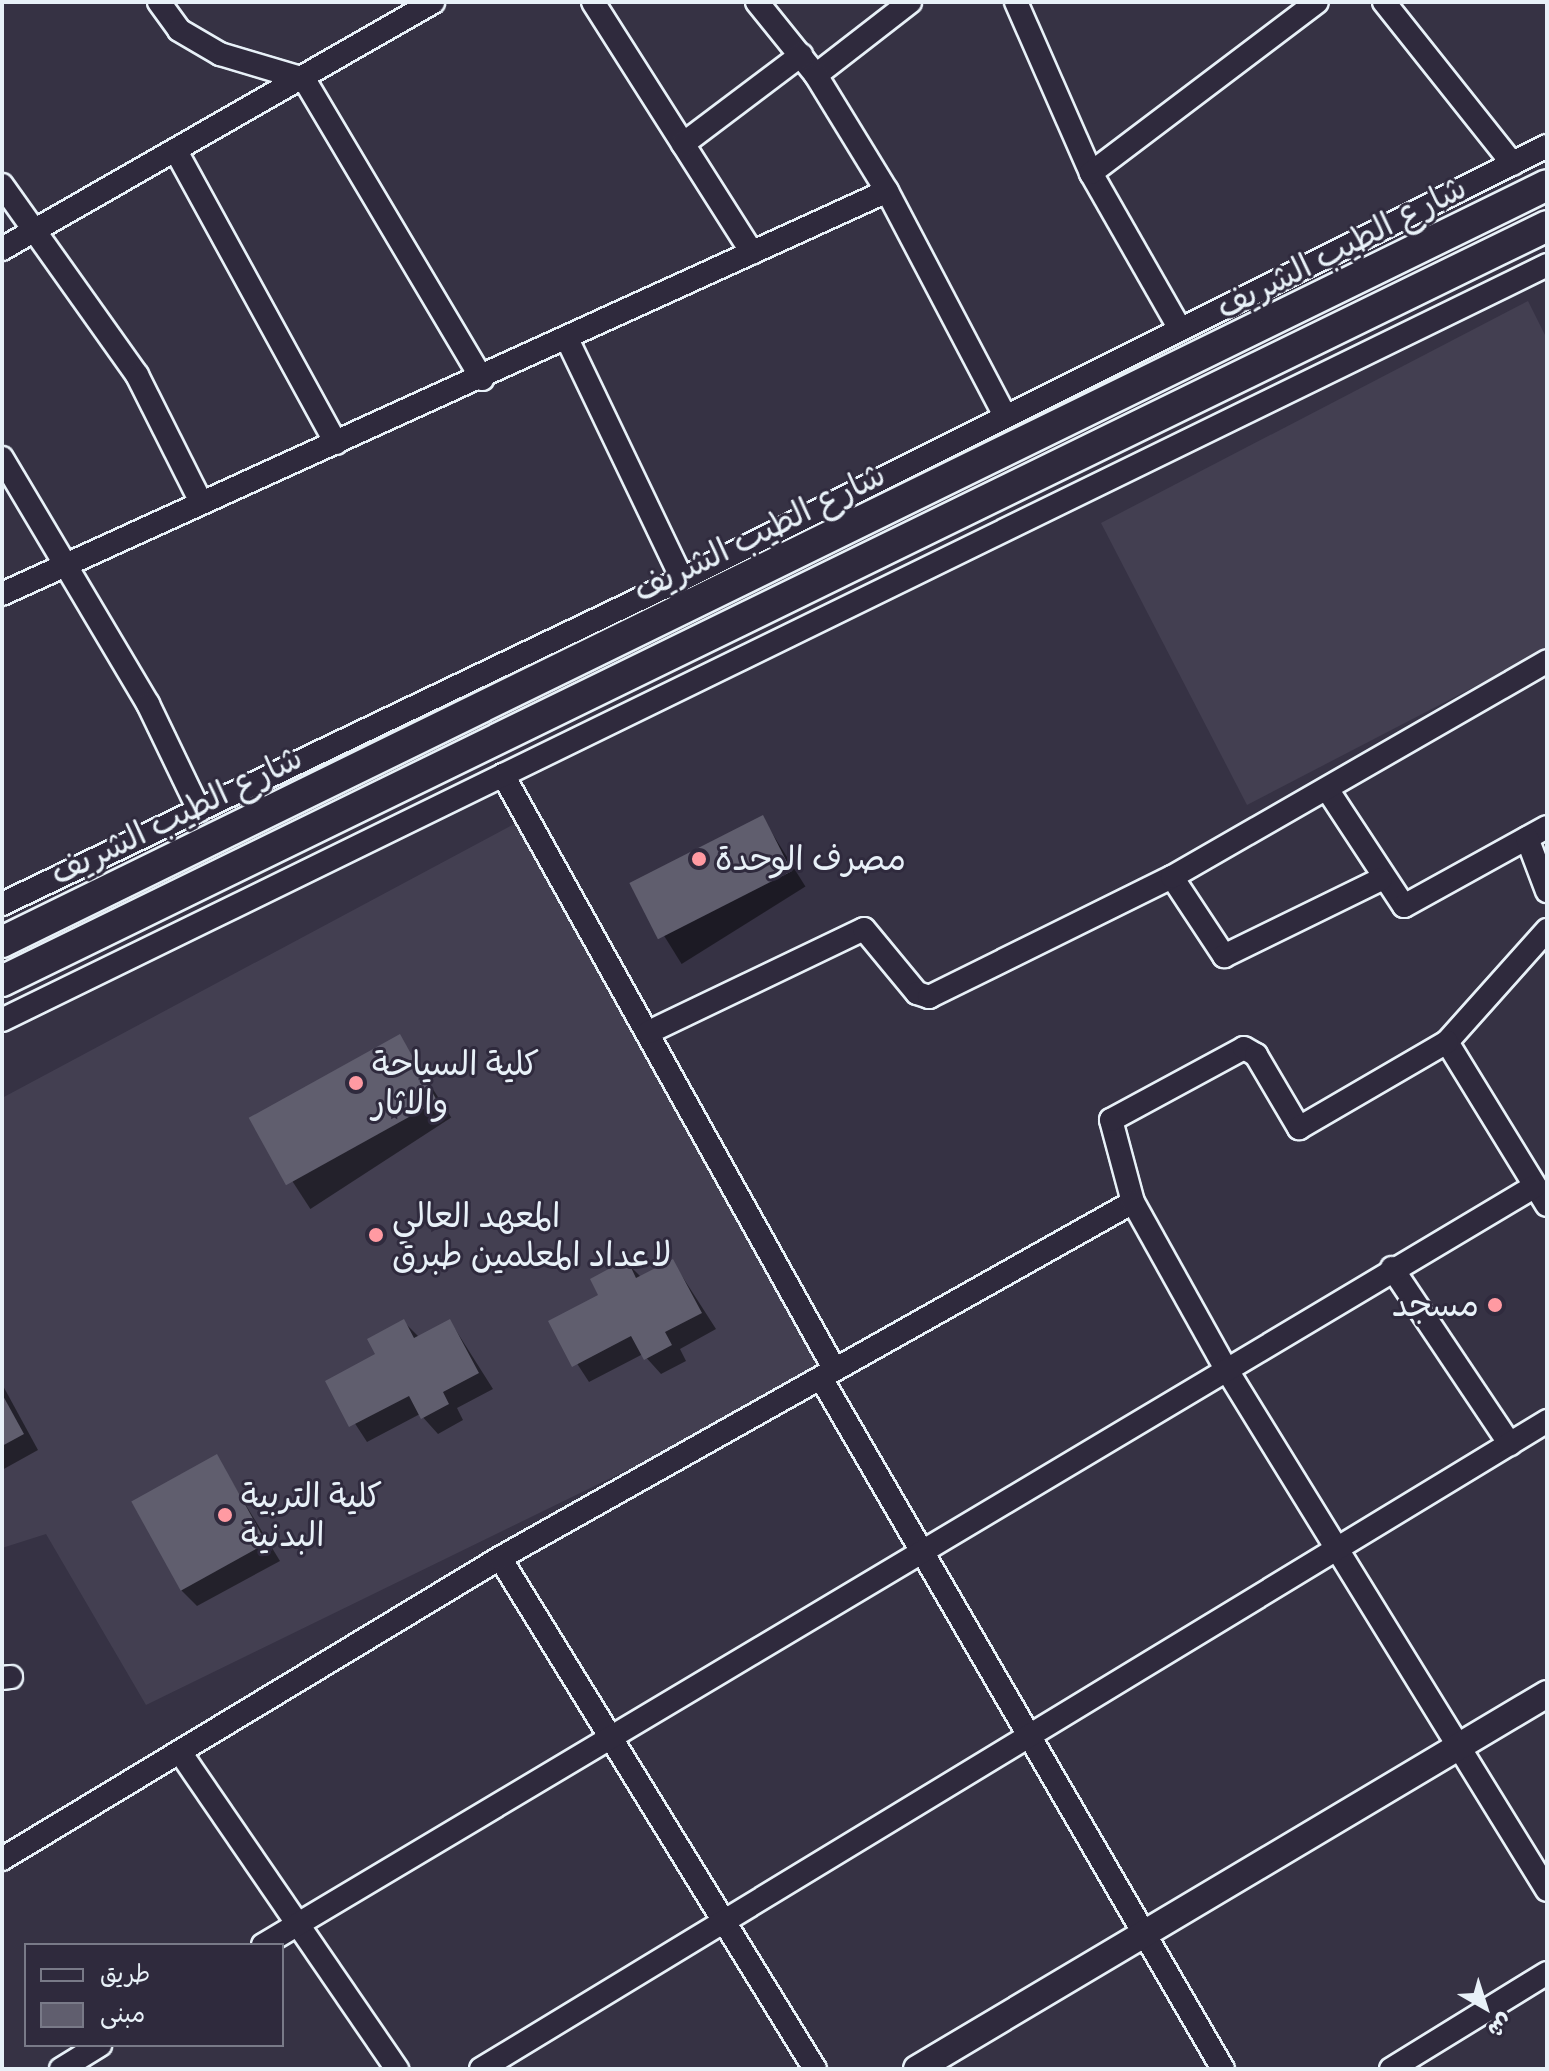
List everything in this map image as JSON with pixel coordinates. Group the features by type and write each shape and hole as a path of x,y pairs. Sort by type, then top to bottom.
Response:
{"main road":[{"name":"شارع الطيب الشريف","path":"2,942 1547,185"},
{"path":"2,981 1547,226"}],"street":[{"path":"159,2 179,30 220,54 304,79 482,379"},
{"path":"2,249 304,79 433,2"},
{"path":"593,2 752,253"},
{"path":"757,2 816,75 887,191 1005,416"},
{"path":"816,75 910,2"},
{"path":"1016,2 1091,173 1179,327"},
{"path":"1091,173 1317,2"},
{"path":"1384,2 1513,164"},
{"path":"683,144 801,55"},
{"path":"2,904 682,579 1179,327 1547,146"},
{"path":"176,151 336,443"},
{"path":"2,185 137,375 200,500"},
{"path":"2,594 59,563 568,341 887,191"},
{"path":"2,1020 1547,265"},
{"path":"568,341 682,579"},
{"path":"2,458 59,563 148,704 199,810"},
{"path":"649,1032 864,929 917,993 929,997 1172,877 1547,661"},
{"path":"503,775 649,1032 924,1552 1223,2069"},
{"path":"1327,789 1395,902 1407,906 1547,827"},
{"path":"1527,838 1547,891"},
{"path":"1172,877 1224,956 1381,879"},
{"path":"1547,930 1447,1042 1299,1128 1256,1055 1244,1048 1111,1120 1133,1202 1225,1367 1462,1744 1547,1890"},
{"path":"266,1943 609,1745 1392,1268 1541,1196 1447,1042"},
{"path":"2,1859 182,1755 500,1558 1133,1202"},
{"path":"1392,1268 1510,1444"},
{"path":"481,2069 1547,1421"},
{"path":"500,1558 609,1745 815,2069"},
{"path":"917,2069 1547,1694"},
{"path":"182,1755 397,2069"},
{"path":"1391,2069 1547,1973"},
{"path":"61,2069 97,2047"}],"shaded area":[{"path":"1528,301 1547,339 1547,649 1247,805 1101,523"},
{"name":"المعهد العالي لاعداد المعلمين طبرق","path":"516,823 828,1372 146,1705 46,1534 2,1548 2,1098"}],"building":[{"path":"763,815 792,871 658,939 629,883"},
{"path":"400,1034 437,1101 286,1185 249,1118"},
{"path":"627,1259 636,1278 673,1259 702,1313 665,1332 672,1345 644,1360 631,1336 572,1367 548,1321 598,1295 590,1279"},
{"path":"404,1319 414,1338 450,1319 479,1373 443,1392 449,1404 421,1419 409,1396 349,1427 325,1381 375,1354 367,1339"},
{"path":"2,1394 24,1434 2,1446"},
{"path":"217,1454 266,1543 181,1591 131,1502"}],"place":[{"name":"مصرف الوحدة","path":"699,859"},
{"name":"كلية السياحة والاثار","path":"356,1083"},
{"name":"المعهد العالي لاعداد المعلمين طبرق","path":"376,1235"},
{"name":"مسجد","path":"1495,1305"},
{"name":"كلية التربية البدنية","path":"225,1515"}]}
